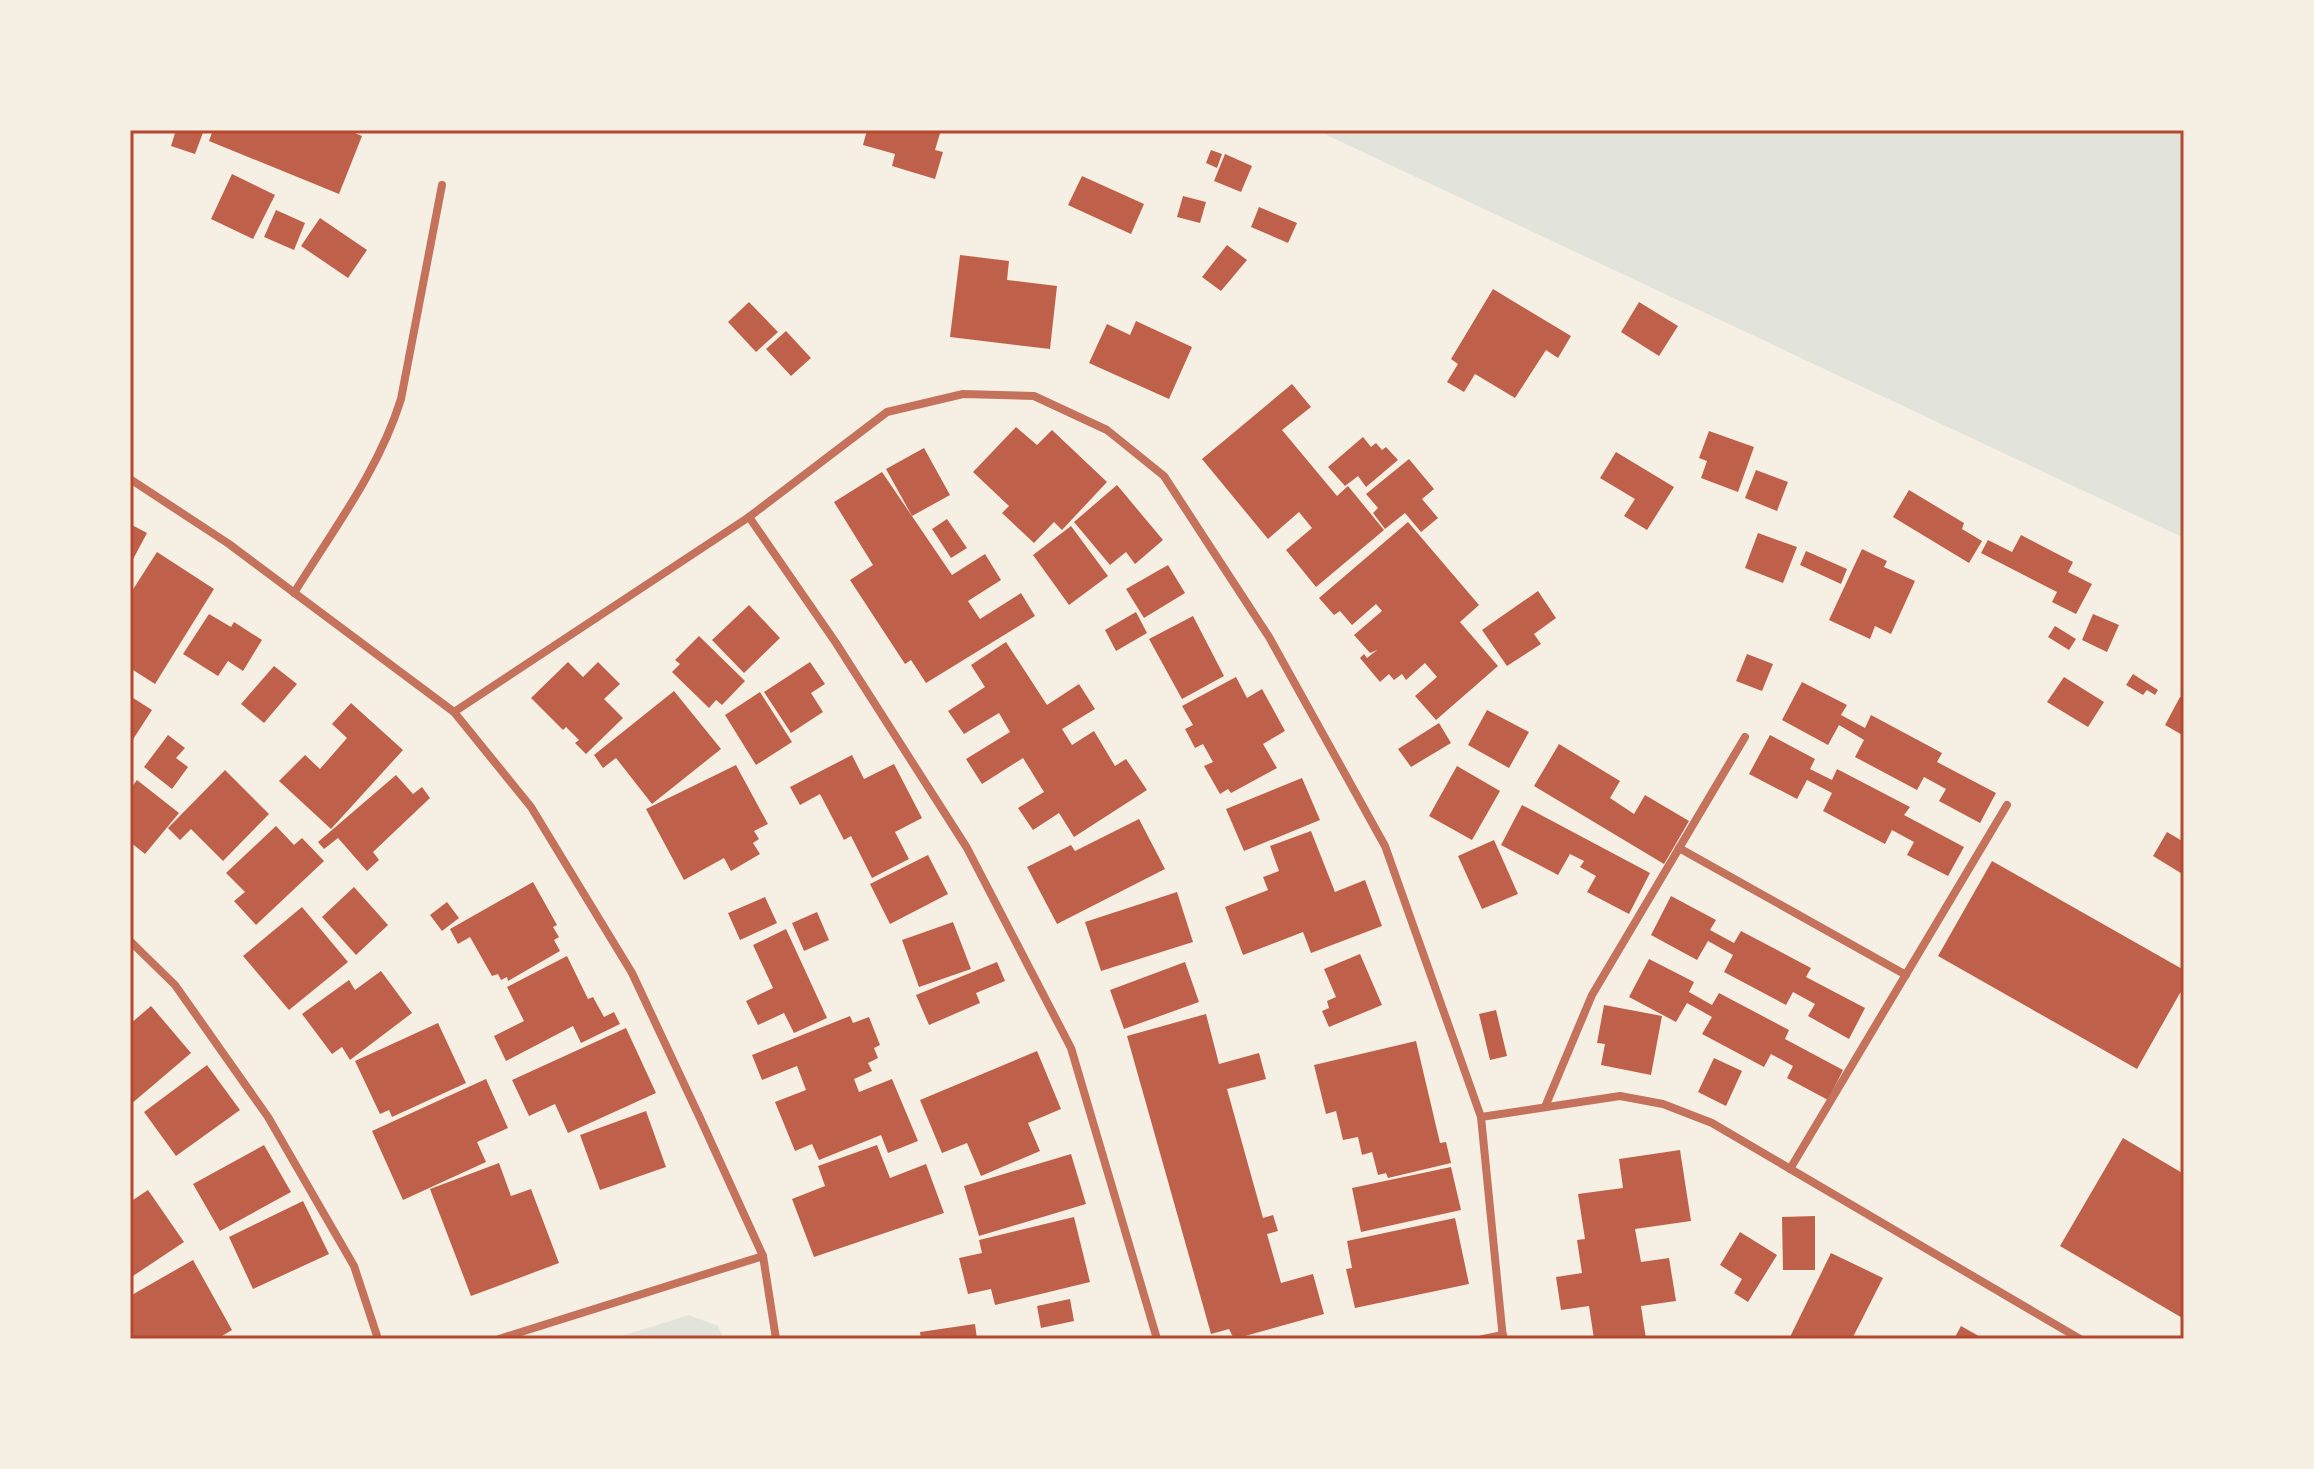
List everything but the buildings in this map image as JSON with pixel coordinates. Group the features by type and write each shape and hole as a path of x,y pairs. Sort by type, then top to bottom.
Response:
{"street":[{"path":"294,593 380,456 392,428 401,399 442,185"},
{"path":"454,712 749,517 887,412 963,394 1034,396 1107,430 1164,476 1269,637 1385,846 1481,1117 1503,1337 1483,1339"},
{"path":"130,479 229,544 454,712 531,807 632,973 763,1256 776,1339"},
{"path":"749,517 836,643 967,848 1071,1048 1157,1339"},
{"path":"1545,1107 1592,995 1745,737"},
{"path":"1790,1169 2007,805"},
{"path":"1679,848 1906,975"},
{"path":"130,941 175,985 268,1117 354,1266 378,1339"},
{"path":"1481,1117 1620,1096 1663,1104 1712,1123 2080,1339"},
{"path":"499,1339 763,1256"}],"shaded area":[{"path":"1316,130 2184,130 2184,538"},
{"path":"689,1315 718,1326 724,1339 612,1339"}]}
